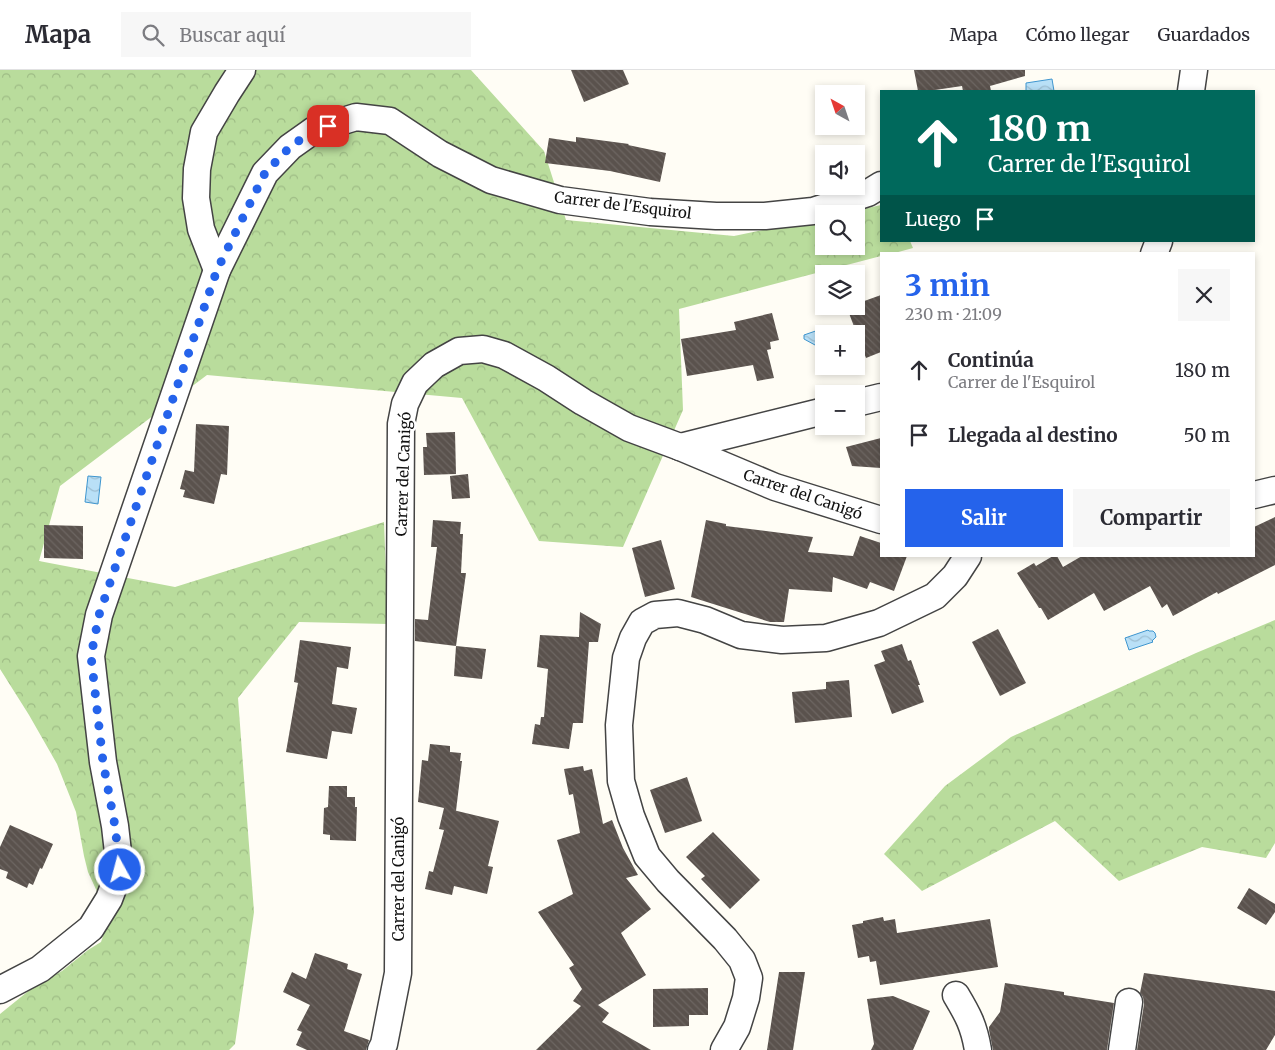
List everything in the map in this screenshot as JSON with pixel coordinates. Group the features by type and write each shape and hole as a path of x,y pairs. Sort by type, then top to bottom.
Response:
{"street":[{"path":"217,270 201,229 196,198 197,169 204,132 242,70"},
{"path":"1191,90 1194,70"},
{"name":"Carrer de l'Esquirol","path":"0,990 40,969 91,928 109,899 120,870 115,826 103,762 91,656 99,615 217,270 265,173 290,147 314,130 356,117 390,121 440,154 491,180 560,200 650,212 716,216 765,216 813,211 868,193 880,186"},
{"name":"Carrer del Canigó","path":"381,1050 384,1044 398,973 401,424 405,404 415,384 434,365 459,351 483,349 504,355 629,428 776,487 880,520"},
{"path":"865,401 880,397"},
{"path":"680,447 815,413"},
{"path":"1255,495 1275,490"},
{"path":"724,1050 737,1027 746,998 749,978 742,960 725,939 668,881 647,856 631,816 621,781 619,725 626,658 633,638 642,622 655,615 678,613 706,620 741,635 782,640 826,638 879,623 935,596 955,576 967,557"},
{"path":"956,995 968,1016 975,1034 978,1050"},
{"path":"1122,1050 1129,1002"}],"green space":[{"path":"0,70 471,70 544,151 566,220 734,236 815,219 815,255 865,255 865,209 880,205 880,242 910,242 913,248 898,252 880,252 880,256 847,265 815,265 815,273 679,309 683,410 623,547 539,541 462,398 207,375 60,486 39,561 175,587 384,522 388,624 299,622 238,698 254,912 235,1044 229,1050 0,1050 0,1014 37,984 62,971 101,942 107,925 105,909 88,872 76,812 57,764 0,669"},
{"path":"1275,620 1275,843 1266,858 1202,847 1119,881 1055,821 922,891 884,854 945,786 1011,737 1196,653"}],"water":[{"path":"1052,79 1054,90 1026,90 1026,83"},
{"path":"815,331 815,345 804,339 804,335"},
{"path":"88,476 101,477 98,504 85,502"},
{"path":"1148,630 1155,633 1156,637 1153,642 1129,650 1125,638"}],"building":[{"path":"571,70 623,70 629,84 584,102"},
{"path":"914,70 1025,70 1025,76 990,86 991,90 963,90 962,86 935,90 918,90"},
{"path":"576,137 629,144 666,153 660,182 610,171 545,163 549,138 576,142"},
{"path":"880,295 880,352 866,358 865,325 853,325 850,315 865,315 865,301"},
{"path":"772,313 779,340 770,342 771,349 767,350 774,378 757,381 753,365 687,376 681,339 736,330 734,322"},
{"path":"196,424 229,426 227,475 221,474 214,504 183,497 185,490 180,489 185,470 194,472"},
{"path":"455,432 456,474 424,475 423,447 427,447 426,433"},
{"path":"880,438 880,468 852,466 846,447"},
{"path":"468,474 470,498 452,499 450,476"},
{"path":"1275,517 1275,565 1218,594 1217,592 1173,616 1167,604 1162,608 1150,586 1104,611 1094,593 1048,620 1017,573 1034,563 1036,566 1051,557 1058,557 1063,567 1080,557 1255,557 1255,527"},
{"path":"433,520 461,522 460,534 463,534 461,573 466,573 456,646 415,641 415,619 428,620 437,547 431,547"},
{"path":"706,520 726,524 726,526 813,537 808,552 853,556 860,536 880,543 880,557 907,557 894,591 870,582 867,589 833,577 832,592 789,589 784,622 770,622 691,597"},
{"path":"44,525 83,526 83,559 44,558"},
{"path":"661,540 675,589 645,597 632,548"},
{"path":"580,612 601,624 598,642 589,642 583,723 573,723 569,749 532,744 535,724 540,725 541,717 544,717 548,669 537,667 540,635 579,637"},
{"path":"998,629 1026,683 1000,696 972,642"},
{"path":"300,640 351,647 348,669 337,667 332,704 357,708 352,734 332,731 327,759 286,752 298,683 294,682"},
{"path":"902,644 908,661 911,660 924,702 892,714 874,665 885,661 881,651"},
{"path":"456,646 486,649 482,679 454,676"},
{"path":"849,680 852,717 795,723 792,692 826,689 826,682"},
{"path":"430,744 450,746 450,752 461,753 460,761 462,761 456,811 499,821 488,866 493,867 487,894 454,886 452,895 425,889 429,871 433,872 444,830 439,829 444,808 418,802 422,760 428,761"},
{"path":"583,766 584,771 592,769 603,824 612,820 623,848 638,875 626,878 651,909 621,933 646,975 598,1005 609,1013 602,1022 651,1050 536,1050 581,1006 573,1001 582,989 569,968 574,965 538,912 573,894 557,840 580,833 573,794 569,795 564,769"},
{"path":"687,777 702,821 665,833 650,790"},
{"path":"329,786 347,786 347,797 355,797 355,807 357,807 356,841 330,840 330,835 323,834 324,808 328,807"},
{"path":"10,825 53,844 33,885 29,883 27,888 6,878 8,872 0,869 0,847"},
{"path":"713,832 760,880 730,909 701,879 705,876 686,857"},
{"path":"1249,888 1275,904 1275,912 1266,925 1237,908"},
{"path":"883,917 884,921 895,919 897,933 990,919 998,967 880,985 876,961 870,962 869,956 858,958 852,925"},
{"path":"315,953 348,964 347,969 362,974 344,1031 369,1040 366,1050 307,1050 296,1045 302,1032 297,1030 310,1005 283,992 292,972 306,979"},
{"path":"779,972 805,972 793,1050 767,1050"},
{"path":"1144,973 1275,991 1275,1035 1266,1050 1137,1050 1144,1004 1140,993"},
{"path":"1005,983 1064,992 1064,995 1114,1003 1107,1050 993,1050 989,1027 1000,1012"},
{"path":"708,988 708,1015 689,1015 689,1026 653,1027 653,989"},
{"path":"893,996 930,1011 913,1050 871,1050 874,1044 867,999"}],"route":[{"path":"120,870 115,826 103,762 91,656 99,615 217,270 265,173 290,147 314,130 328,126"}]}
